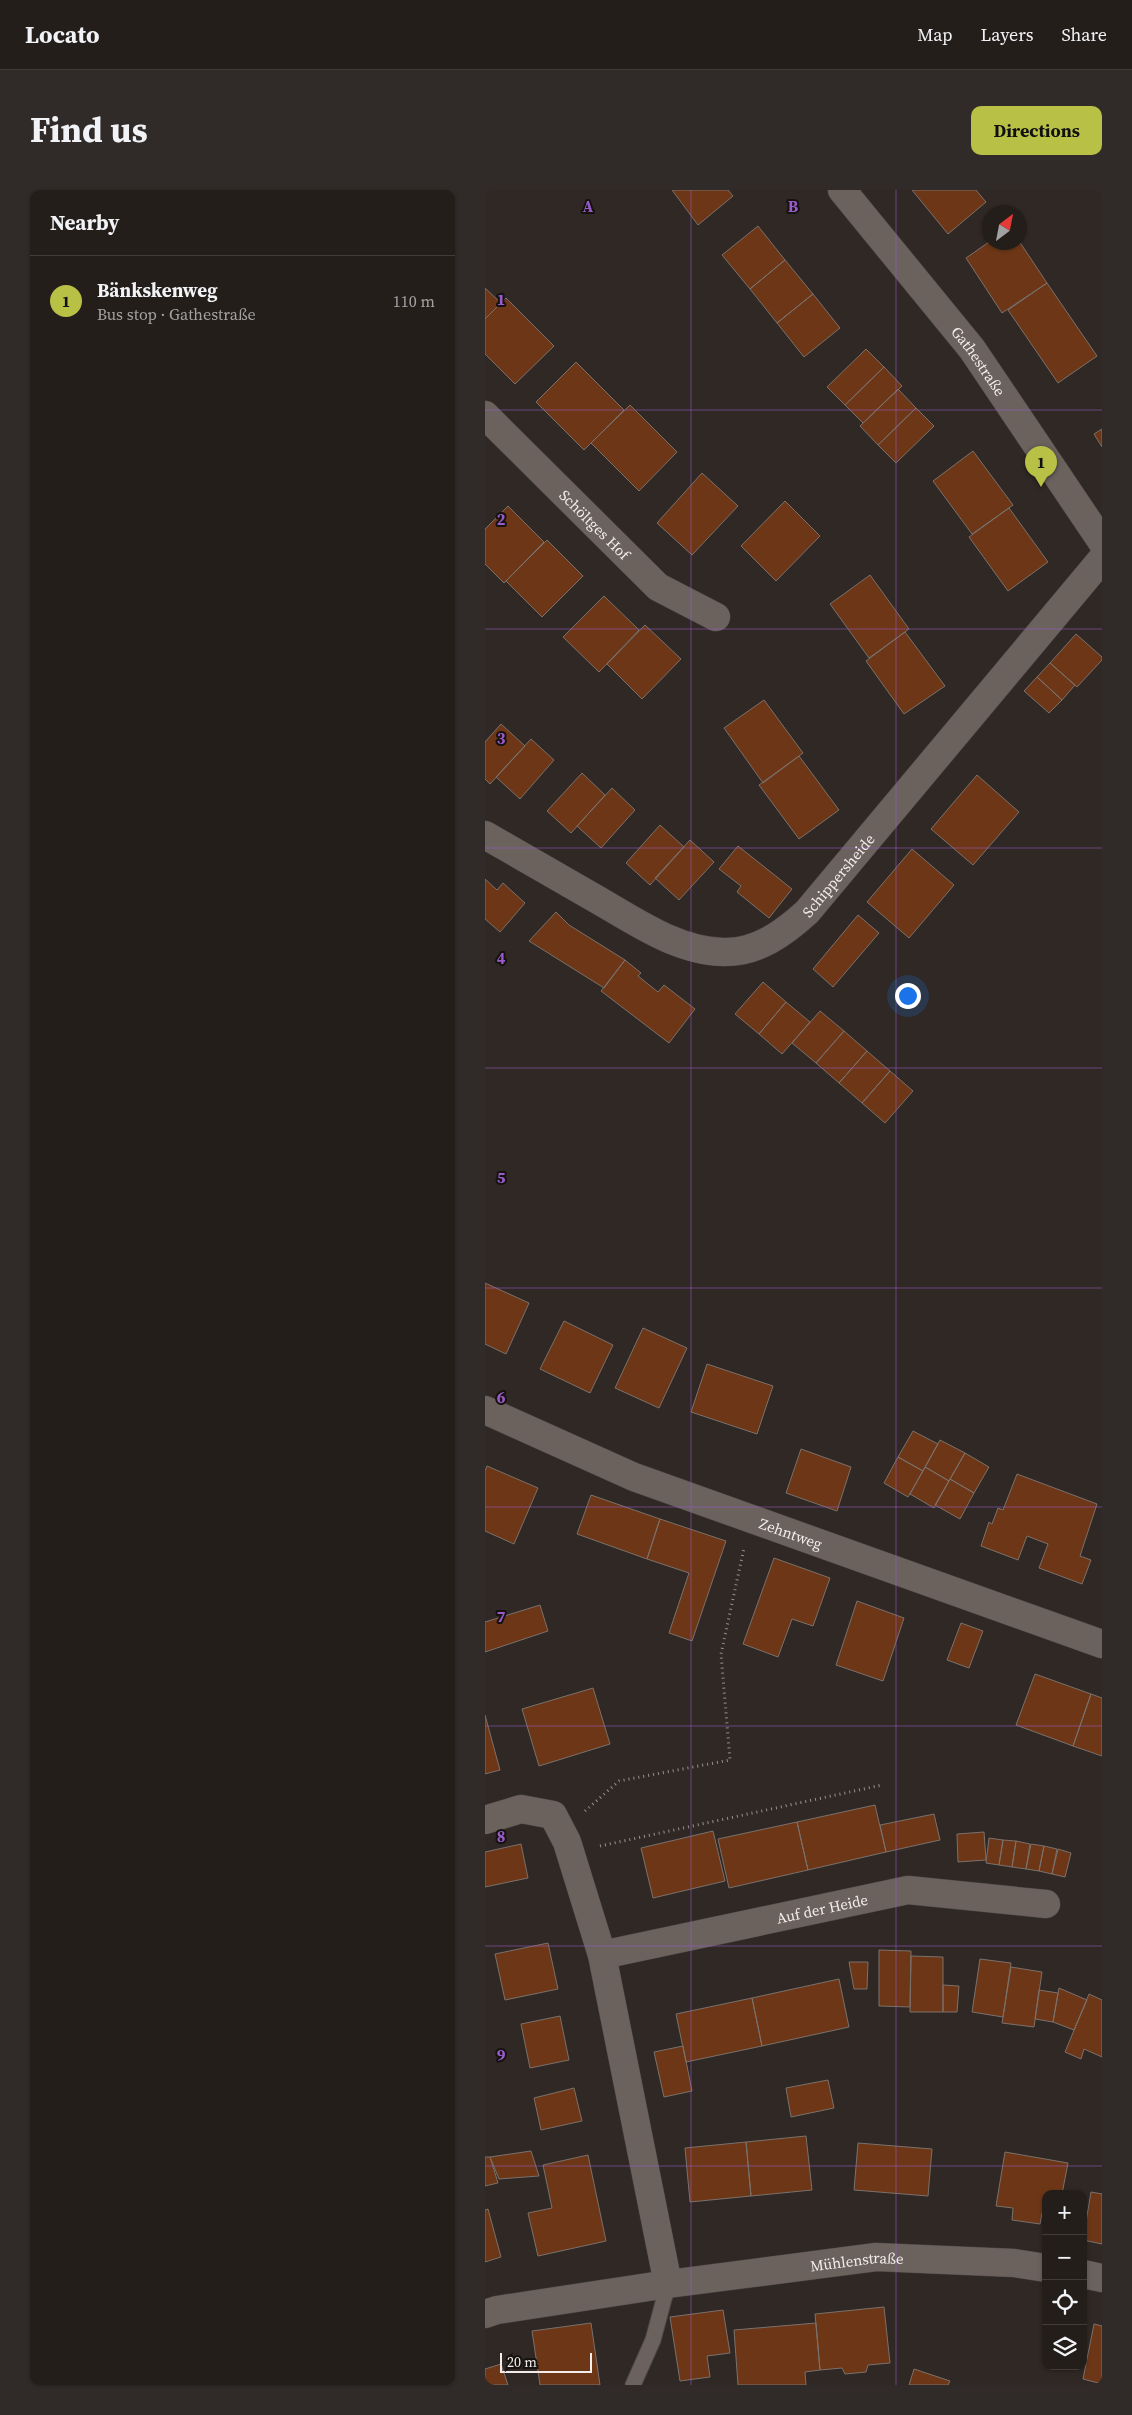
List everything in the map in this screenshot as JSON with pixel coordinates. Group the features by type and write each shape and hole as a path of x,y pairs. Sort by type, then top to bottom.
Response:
{"street":[{"name":"Gathestraße","path":"842,190 972,349 1102,542"},
{"name":"Schöltges Hof","path":"485,415 658,587 716,617"},
{"name":"Schippersheide","path":"485,835 659,935 697,948 725,952 761,945 785,932 807,912 1102,559"},
{"name":"Zehntweg","path":"485,1410 634,1477 1102,1644"},
{"path":"485,1820 521,1809 553,1815 570,1852 602,1955 669,2284"},
{"name":"Auf der Heide","path":"602,1955 908,1890 1046,1904"},
{"name":"Mühlenstraße","path":"485,2314 497,2310 669,2284 876,2256 1014,2263 1042,2267"},
{"path":"1087,2275 1102,2278"}],"lane":[{"path":"633,2385 653,2340 669,2284"}],"path":[{"path":"586,1817 585,1809 619,1781 730,1760 721,1654 750,1518"},
{"path":"570,1852 883,1785"}],"building":[{"path":"672,190 728,190 733,196 698,225"},
{"path":"912,190 976,190 986,202 948,234"},
{"path":"758,226 785,260 750,289 722,255"},
{"path":"982,247 982,250 1025,250 1047,283 1002,313 966,258"},
{"path":"785,260 813,294 777,323 750,289"},
{"path":"1047,283 1097,356 1058,383 1008,310"},
{"path":"485,288 501,303 485,319"},
{"path":"813,294 840,328 804,357 777,323"},
{"path":"506,298 554,346 515,384 485,354 485,319"},
{"path":"866,349 884,367 845,405 827,387"},
{"path":"576,362 624,410 584,450 536,402"},
{"path":"884,367 902,386 863,423 845,405"},
{"path":"898,389 916,408 878,445 860,426"},
{"path":"630,405 677,452 639,491 591,443"},
{"path":"916,408 934,426 896,463 878,445"},
{"path":"1102,429 1102,447 1094,434"},
{"path":"973,451 1013,505 972,534 933,481"},
{"path":"702,473 738,506 692,555 657,523"},
{"path":"785,501 820,536 776,581 741,546"},
{"path":"508,506 544,542 504,583 485,564 485,529"},
{"path":"1009,508 1048,562 1008,591 969,537"},
{"path":"547,540 583,576 542,617 506,581"},
{"path":"870,575 909,629 869,658 830,604"},
{"path":"604,596 639,630 599,672 563,637"},
{"path":"645,625 681,659 642,699 607,664"},
{"path":"905,632 945,686 904,714 866,661"},
{"path":"1076,634 1102,657 1102,660 1077,687 1050,663"},
{"path":"1050,663 1075,685 1062,700 1037,677"},
{"path":"1037,677 1062,700 1049,713 1024,691"},
{"path":"764,700 803,753 763,783 724,728"},
{"path":"501,724 525,746 490,784 485,779 485,742"},
{"path":"531,739 554,760 520,799 496,777"},
{"path":"799,756 839,810 799,839 759,785"},
{"path":"582,773 605,795 571,833 547,811"},
{"path":"977,775 1019,812 973,865 931,829"},
{"path":"612,788 635,810 601,848 577,826"},
{"path":"660,825 684,847 650,885 626,863"},
{"path":"690,840 714,862 679,900 655,878"},
{"path":"738,846 792,889 769,918 737,892 741,886 719,869"},
{"path":"912,849 954,885 909,938 867,902"},
{"path":"485,879 497,890 503,883 525,903 500,932 485,919"},
{"path":"556,912 569,925 625,960 604,988 529,941"},
{"path":"858,915 879,933 833,987 813,969"},
{"path":"625,960 641,973 638,976 658,992 664,985 695,1009 669,1043 601,991"},
{"path":"763,982 786,1002 759,1034 735,1014"},
{"path":"786,1002 810,1022 782,1054 759,1034"},
{"path":"820,1011 844,1031 816,1063 792,1043"},
{"path":"844,1031 867,1051 839,1083 816,1063"},
{"path":"867,1051 890,1071 862,1103 839,1083"},
{"path":"890,1071 913,1091 885,1123 862,1103"},
{"path":"485,1283 529,1303 506,1354 485,1344"},
{"path":"564,1321 613,1345 590,1393 540,1369"},
{"path":"643,1328 687,1348 659,1408 615,1388"},
{"path":"707,1364 773,1386 757,1434 691,1412"},
{"path":"913,1431 938,1444 923,1471 898,1457"},
{"path":"940,1440 965,1453 949,1481 925,1467"},
{"path":"801,1449 851,1467 837,1511 786,1493"},
{"path":"965,1453 989,1467 974,1493 950,1479"},
{"path":"898,1457 923,1471 908,1497 884,1483"},
{"path":"487,1466 538,1488 514,1544 485,1531 485,1471"},
{"path":"925,1467 949,1481 934,1508 910,1494"},
{"path":"1017,1474 1097,1504 1080,1556 1091,1560 1082,1584 1039,1568 1048,1544 1027,1536 1018,1560 981,1546 989,1522 992,1524 998,1508 1003,1510"},
{"path":"950,1479 974,1493 960,1519 935,1505"},
{"path":"591,1495 660,1519 647,1559 577,1534"},
{"path":"660,1519 726,1541 692,1641 669,1633 689,1573 647,1559"},
{"path":"774,1558 830,1578 813,1626 792,1619 778,1657 743,1644"},
{"path":"857,1601 904,1618 883,1681 836,1665"},
{"path":"540,1605 548,1631 485,1652 485,1622"},
{"path":"961,1623 983,1631 969,1668 947,1660"},
{"path":"1035,1674 1091,1694 1073,1746 1016,1725"},
{"path":"593,1688 610,1744 539,1766 522,1709"},
{"path":"1091,1694 1102,1698 1102,1756 1073,1746"},
{"path":"485,1715 500,1770 485,1774"},
{"path":"875,1805 886,1852 808,1870 797,1822"},
{"path":"934,1814 940,1840 886,1852 880,1825"},
{"path":"797,1822 808,1870 729,1888 718,1839"},
{"path":"713,1831 725,1881 653,1898 641,1848"},
{"path":"984,1832 986,1860 958,1862 957,1834"},
{"path":"989,1838 1003,1840 999,1865 986,1863"},
{"path":"1003,1840 1016,1841 1012,1867 999,1865"},
{"path":"1016,1841 1030,1844 1026,1869 1012,1867"},
{"path":"521,1844 528,1878 485,1887 485,1852"},
{"path":"1031,1844 1044,1846 1039,1871 1026,1869"},
{"path":"1044,1846 1057,1849 1052,1874 1039,1871"},
{"path":"1058,1849 1071,1853 1065,1877 1052,1874"},
{"path":"548,1943 558,1989 505,2000 495,1954"},
{"path":"879,1950 911,1951 910,2007 879,2006"},
{"path":"911,1956 943,1957 943,2012 910,2012"},
{"path":"980,1959 1011,1963 1003,2017 972,2012"},
{"path":"849,1962 868,1962 867,1989 854,1989"},
{"path":"1011,1967 1042,1972 1034,2027 1002,2023"},
{"path":"839,1979 849,2027 762,2046 752,1998"},
{"path":"943,1985 959,1986 957,2012 943,2012"},
{"path":"1059,1988 1087,2000 1074,2030 1053,2022"},
{"path":"1039,1990 1058,1993 1053,2022 1035,2019"},
{"path":"1089,1994 1102,2000 1102,2057 1084,2049 1081,2059 1065,2052"},
{"path":"752,1998 762,2046 686,2062 676,2014"},
{"path":"560,2016 569,2060 530,2068 521,2024"},
{"path":"683,2046 692,2091 664,2097 654,2052"},
{"path":"828,2080 834,2108 791,2117 786,2088"},
{"path":"574,2088 582,2121 541,2130 534,2098"},
{"path":"806,2136 812,2190 751,2196 746,2142"},
{"path":"746,2142 751,2196 690,2202 685,2148"},
{"path":"858,2143 932,2149 928,2196 854,2190"},
{"path":"531,2151 539,2176 499,2179 490,2157"},
{"path":"1005,2152 1068,2163 1063,2190 1042,2190 1040,2224 1012,2220 1013,2208 996,2206"},
{"path":"588,2155 606,2241 538,2256 528,2213 552,2208 543,2165"},
{"path":"485,2157 490,2157 498,2183 485,2186"},
{"path":"1091,2192 1102,2194 1102,2244 1087,2241 1087,2216"},
{"path":"488,2209 501,2257 485,2262 485,2210"},
{"path":"884,2307 890,2363 868,2365 866,2372 845,2374 842,2368 820,2370 815,2314"},
{"path":"723,2310 730,2353 707,2356 710,2377 680,2381 670,2317"},
{"path":"591,2323 600,2385 540,2385 532,2331"},
{"path":"816,2323 820,2370 805,2372 806,2385 738,2385 734,2330"},
{"path":"1094,2324 1102,2326 1102,2384 1083,2379 1085,2370 1087,2370 1087,2359"},
{"path":"501,2364 508,2385 485,2385 485,2369"},
{"path":"914,2369 950,2381 948,2385 909,2385"}],"place":[{"name":"Bänkskenweg","path":"1041,487"}]}
